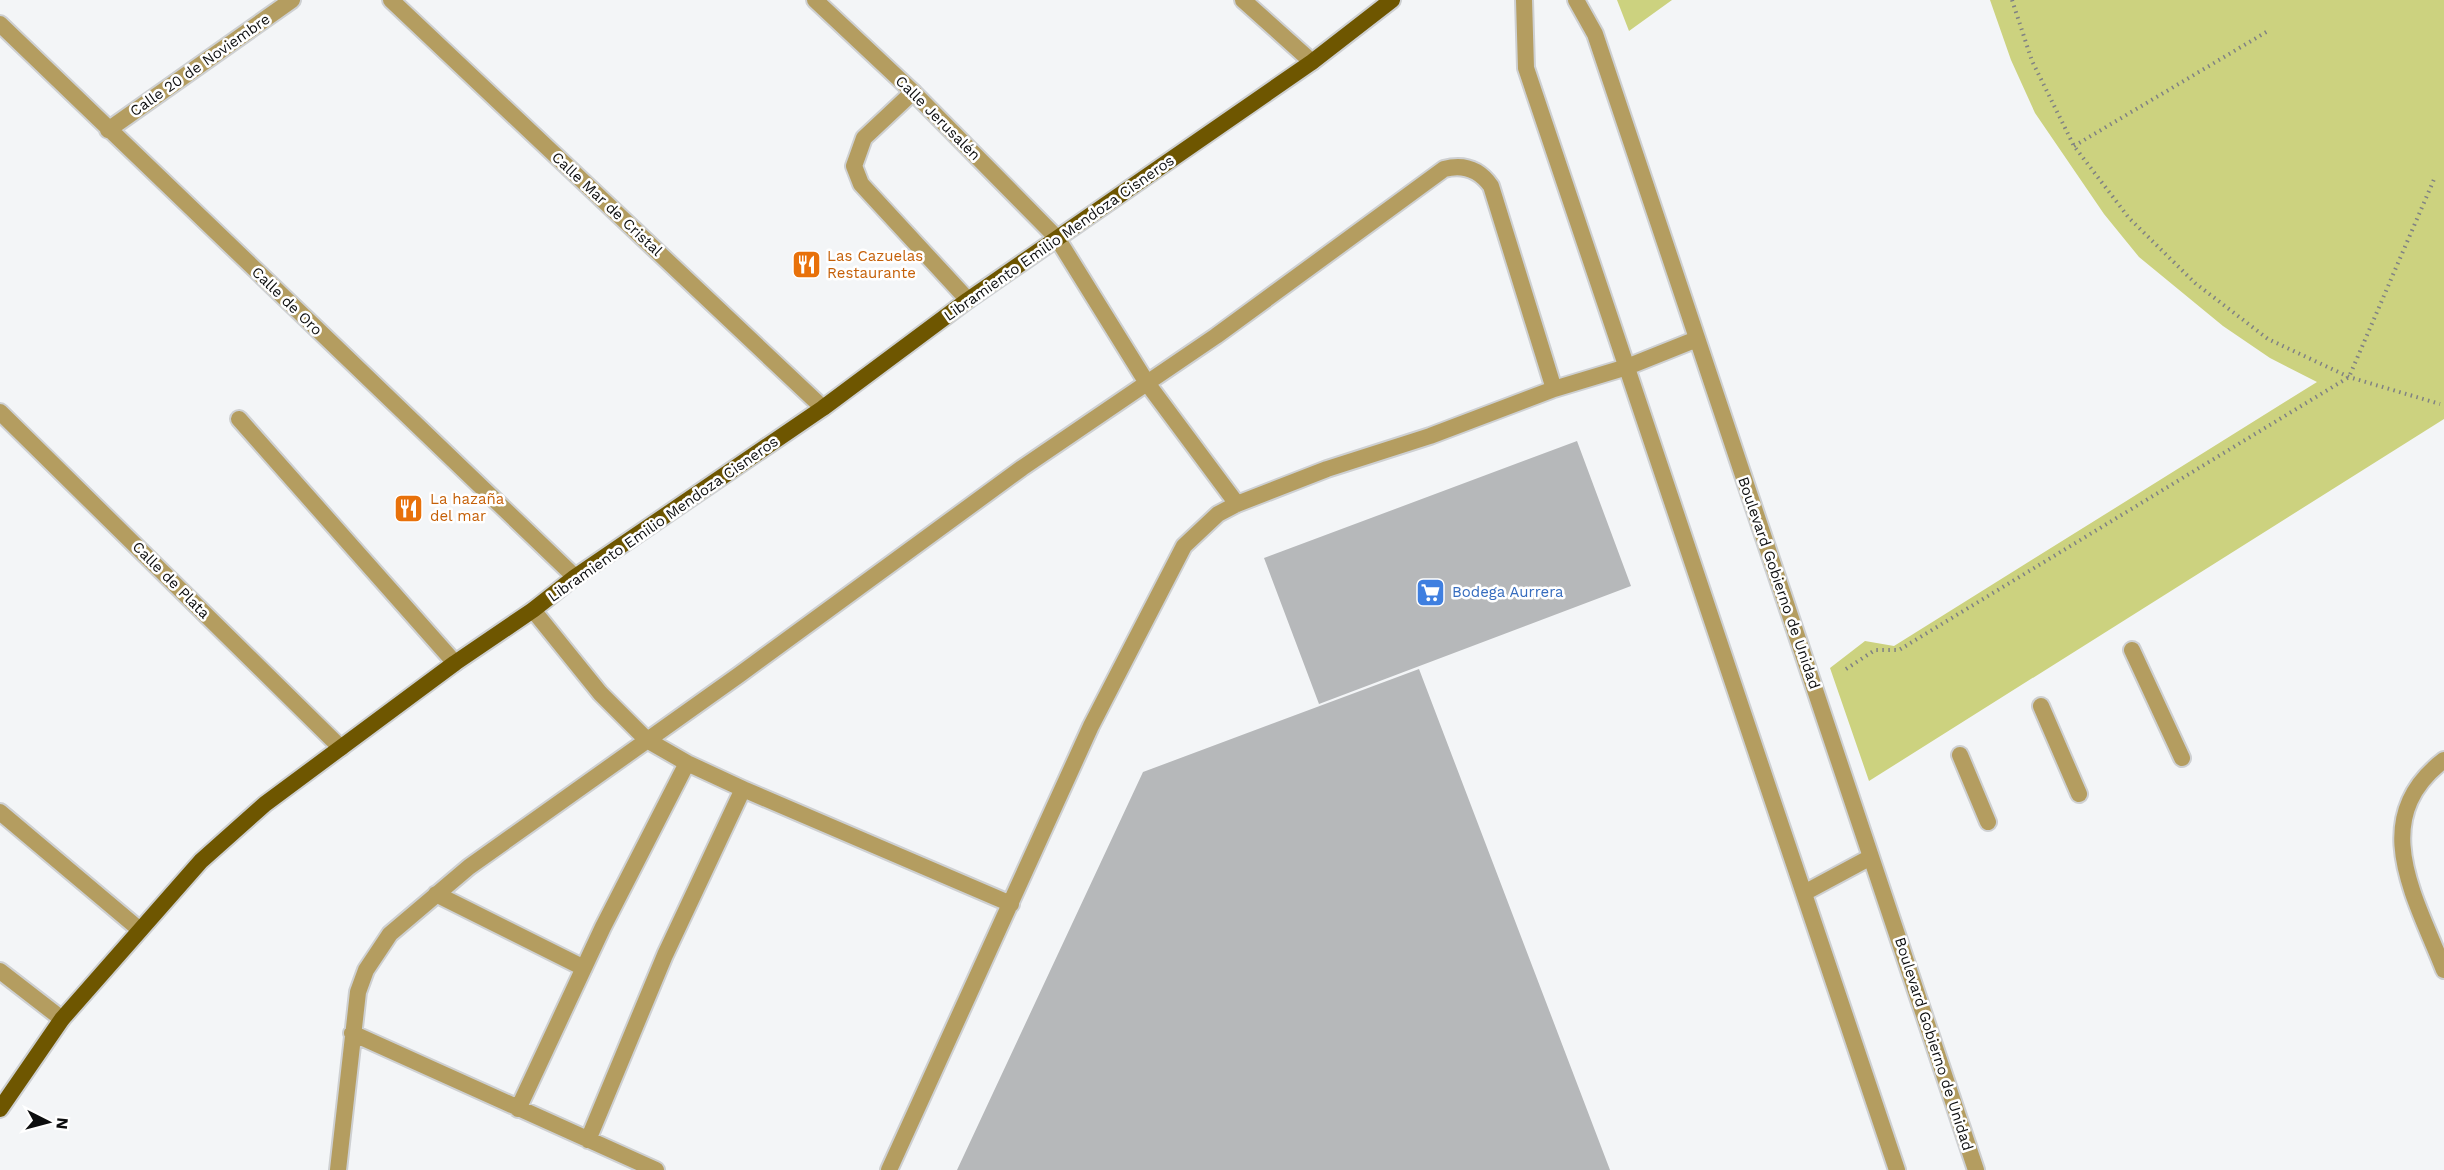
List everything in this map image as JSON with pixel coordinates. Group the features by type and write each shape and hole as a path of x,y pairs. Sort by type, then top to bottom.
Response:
{"main road":[{"name":"Libramiento Emilio Mendoza Cisneros","path":"0,1109 62,1019 201,861 265,804 455,663 533,610 575,577 823,408 968,300 1312,62 1392,0"}],"street":[{"name":"Calle 20 de Noviembre","path":"108,130 292,0"},
{"name":"Calle Mar de Cristal","path":"391,0 823,408"},
{"name":"Calle Jerusalén","path":"815,0 913,92 1057,238 1147,383 1237,504"},
{"path":"1244,0 1312,62"},
{"path":"1524,0 1526,68 1897,1170"},
{"name":"Boulevard Gobierno de Unidad","path":"1576,0 1595,34 1976,1170"},
{"name":"Calle de Oro","path":"0,24 575,577"},
{"path":"913,92 864,138 854,166 861,184 968,300"},
{"path":"338,1170 357,992 378,949 390,934 469,867 1022,468 1147,383 1444,169 1457,165 1474,170 1484,176 1491,186 1554,389"},
{"path":"889,1170 1091,726 1184,546 1218,514 1237,504 1328,469 1430,436 1554,389 1627,367 1697,339"},
{"name":"Calle de Plata","path":"0,412 342,748"},
{"path":"239,419 455,663"},
{"path":"533,610 600,693 647,740 687,763 744,789 1011,904"},
{"path":"2132,650 2182,758"},
{"path":"2041,706 2079,794"},
{"path":"1960,755 1988,822"},
{"path":"2444,760 2424,775 2412,795 2403,818 2400,843 2404,868 2444,970"},
{"path":"518,1109 645,842 687,763"},
{"path":"588,1140 665,955 744,789"},
{"path":"0,812 140,930"},
{"path":"1804,893 1871,857"},
{"path":"436,894 584,968"},
{"path":"0,971 62,1019"},
{"path":"352,1033 656,1170"}],"path":[{"path":"2012,0 2032,61 2074,146 2129,218 2195,283 2268,339 2349,377 2440,404"},
{"path":"2074,146 2268,31"},
{"path":"1846,669 1875,650 1899,650 2349,377 2435,177"}],"green space":[{"path":"1617,0 1672,0 1629,31"},
{"path":"1990,0 2444,0 2444,419 1869,781 1830,668 1865,641 1894,646 2317,382 2270,358 2223,326 2139,257 2104,214 2035,113 2011,60"}],"building":[{"path":"1577,441 1631,586 1319,704 1264,558"},
{"path":"1419,669 1610,1170 957,1170 1143,772"}],"place":[{"name":"Las Cazuelas Restaurante","path":"806,265"},
{"name":"La hazaña del mar","path":"409,508"},
{"name":"Bodega Aurrera","path":"1431,592"}]}
